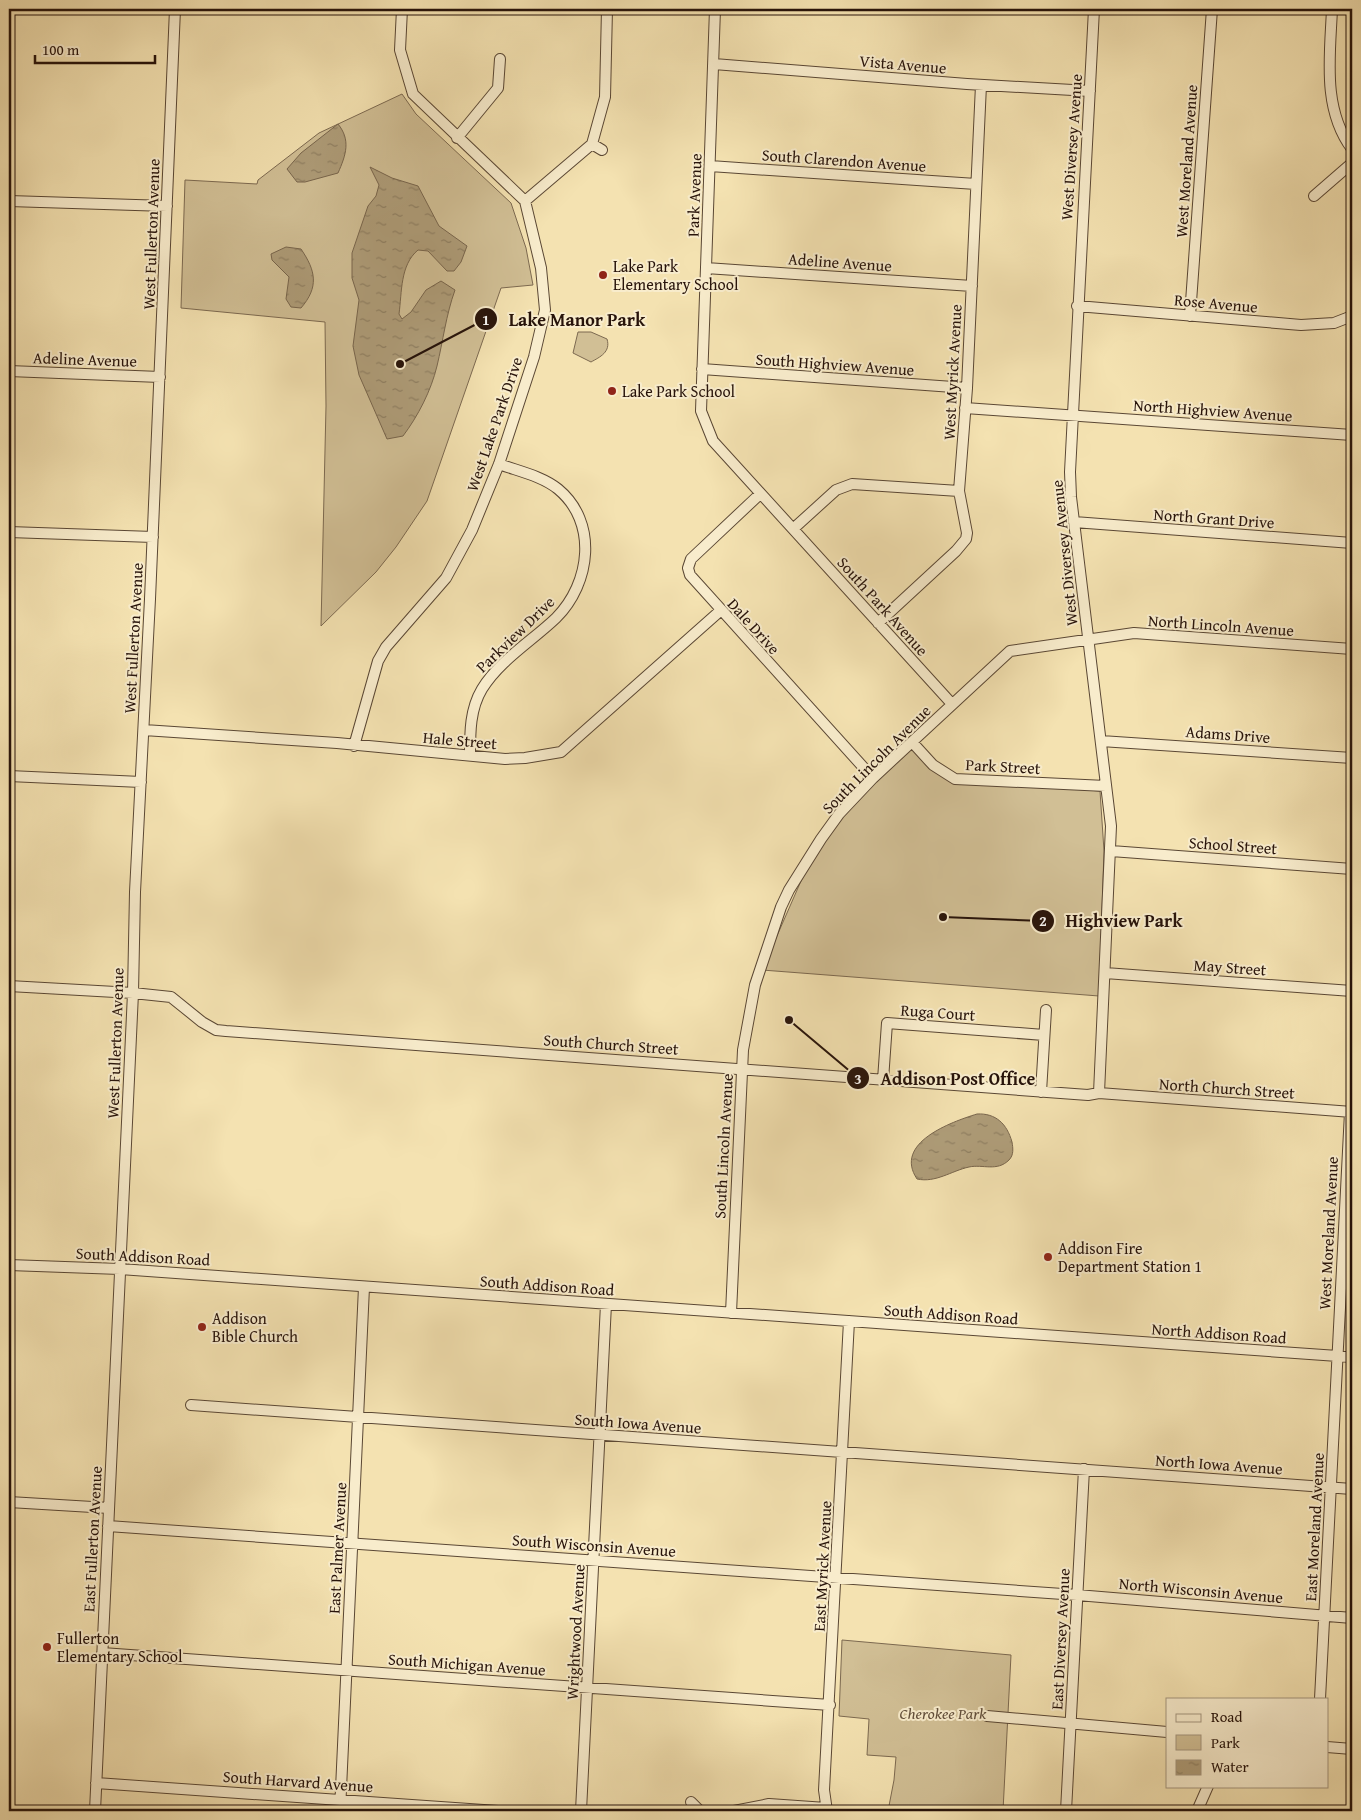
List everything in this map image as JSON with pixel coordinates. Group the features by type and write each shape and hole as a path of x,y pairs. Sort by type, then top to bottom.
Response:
{"street":[{"name":"West Fullerton Avenue","path":"120,1269 175,9"},
{"path":"402,9 400,50 413,94 525,202 592,144 605,97 607,9"},
{"name":"Park Avenue","path":"715,9 702,411 713,441 792,530"},
{"name":"West Diversey Avenue","path":"1094,9 1077,306 1070,472 1074,522 1111,826 1106,973 1099,1094"},
{"name":"West Moreland Avenue","path":"1190,316 1212,9"},
{"path":"1332,9 1331,94 1336,116 1352,149"},
{"path":"457,138 498,88 500,59"},
{"name":"Vista Avenue","path":"714,64 1090,91"},
{"name":"West Myrick Avenue","path":"878,623 966,540 959,491 972,286 981,84"},
{"path":"592,144 602,150"},
{"path":"1314,196 1352,162"},
{"name":"South Clarendon Avenue","path":"710,166 976,184"},
{"path":"9,201 167,206"},
{"name":"West Lake Park Drive","path":"354,746 378,661 386,647 435,592 455,566 499,464 534,357 545,310 541,268 525,202"},
{"name":"Adeline Avenue","path":"706,268 972,286"},
{"name":"Rose Avenue","path":"1077,306 1300,325 1327,324 1352,316"},
{"name":"South Highview Avenue","path":"702,369 966,388"},
{"name":"Adeline Avenue","path":"9,371 160,377"},
{"path":"965,408 1072,416"},
{"name":"North Highview Avenue","path":"1072,416 1352,435"},
{"name":"Parkview Drive","path":"470,755 472,714 483,688 499,669 556,618 568,604 580,581 585,557 581,520 568,498 548,482 499,464"},
{"path":"792,530 837,490 845,486 858,484 959,491"},
{"name":"Dale Drive","path":"760,494 696,554 689,563 690,575 720,611 873,778"},
{"name":"North Grant Drive","path":"1074,522 1352,543"},
{"name":"South Park Avenue","path":"792,530 952,704"},
{"path":"9,532 153,537"},
{"name":"Hale Street","path":"144,730 525,758 561,752 720,611"},
{"name":"North Lincoln Avenue","path":"1088,639 1134,634 1352,649"},
{"name":"South Lincoln Avenue","path":"730,1313 742,1069 755,985 781,907 820,839 839,814 873,778 1010,651 1088,639"},
{"name":"Adams Drive","path":"1101,741 1352,758"},
{"name":"Park Street","path":"912,742 933,764 955,779 1106,786"},
{"path":"9,776 141,782"},
{"name":"School Street","path":"1111,851 1352,869"},
{"name":"May Street","path":"1106,973 1352,991"},
{"name":"South Church Street","path":"9,986 133,992 171,997 181,1003 190,1014 202,1022 216,1030 226,1031 1088,1096 1099,1094"},
{"path":"1041,1092 1046,1010"},
{"name":"Ruga Court","path":"883,1080 887,1023 1044,1035"},
{"name":"North Church Street","path":"1099,1094 1351,1112"},
{"name":"West Moreland Avenue","path":"1338,1356 1351,1112"},
{"name":"South Addison Road","path":"9,1265 120,1269 1083,1338"},
{"name":"East Fullerton Avenue","path":"95,1811 120,1269"},
{"name":"East Palmer Avenue","path":"340,1811 364,1286"},
{"name":"Wrightwood Avenue","path":"582,1811 606,1304"},
{"name":"East Myrick Avenue","path":"826,1810 824,1790 837,1578 848,1321"},
{"name":"North Addison Road","path":"1083,1338 1352,1357"},
{"name":"East Moreland Avenue","path":"1320,1698 1338,1356"},
{"name":"South Iowa Avenue","path":"191,1405 359,1416 600,1436 1084,1469"},
{"name":"North Iowa Avenue","path":"1084,1469 1352,1489"},
{"name":"East Diversey Avenue","path":"1066,1811 1084,1469"},
{"path":"9,1502 109,1508"},
{"name":"South Wisconsin Avenue","path":"108,1526 1077,1595"},
{"name":"North Wisconsin Avenue","path":"1077,1595 1352,1618"},
{"name":"South Michigan Avenue","path":"102,1653 830,1705"},
{"path":"987,1716 1166,1732"},
{"path":"1328,1747 1352,1749"},
{"name":"South Harvard Avenue","path":"96,1783 498,1811"},
{"path":"1197,1811 1207,1788"},
{"path":"691,1802 700,1811"},
{"path":"734,1811 769,1804 826,1810"}],"green space":[{"path":"402,94 416,114 511,203 526,248 533,285 501,288 427,501 396,547 376,572 321,626 326,406 325,322 181,308 185,180 257,184 258,180 319,133"},
{"path":"578,332 591,332 607,339 606,351 591,362 573,353"},
{"path":"911,747 946,779 1100,791 1104,851 1099,996 762,970 808,865 846,812"},
{"name":"Cherokee Park","path":"842,1640 1011,1655 1003,1811 888,1811 896,1757 867,1755 869,1719 839,1716"}],"water":[{"path":"338,124 345,136 346,148 338,173 305,182 297,182 287,169 301,153"},
{"path":"370,167 392,178 418,186 439,226 467,246 461,262 454,271 447,271 428,251 418,250 408,263 403,279 399,314 402,319 411,312 426,290 441,281 455,290 437,366 428,394 403,436 387,439 359,375 353,346 359,300 352,278 352,253 368,206 376,196 379,185"},
{"path":"286,247 301,249 312,272 313,286 311,293 301,308 291,307 286,299 289,277 272,260 271,254"},
{"path":"977,1114 990,1115 1004,1125 1012,1144 1011,1158 1000,1166 974,1166 937,1178 917,1179 912,1166 913,1155 919,1145 928,1136 953,1122"}],"place":[{"name":"Lake Park Elementary School","path":"603,275"},
{"name":"Lake Manor Park","path":"400,364"},
{"name":"Lake Park School","path":"612,391"},
{"name":"Highview Park","path":"943,917"},
{"name":"Addison Post Office","path":"789,1020"},
{"name":"Addison Fire Department Station 1","path":"1048,1257"},
{"name":"Addison Bible Church","path":"202,1327"},
{"name":"Fullerton Elementary School","path":"47,1647"}]}
